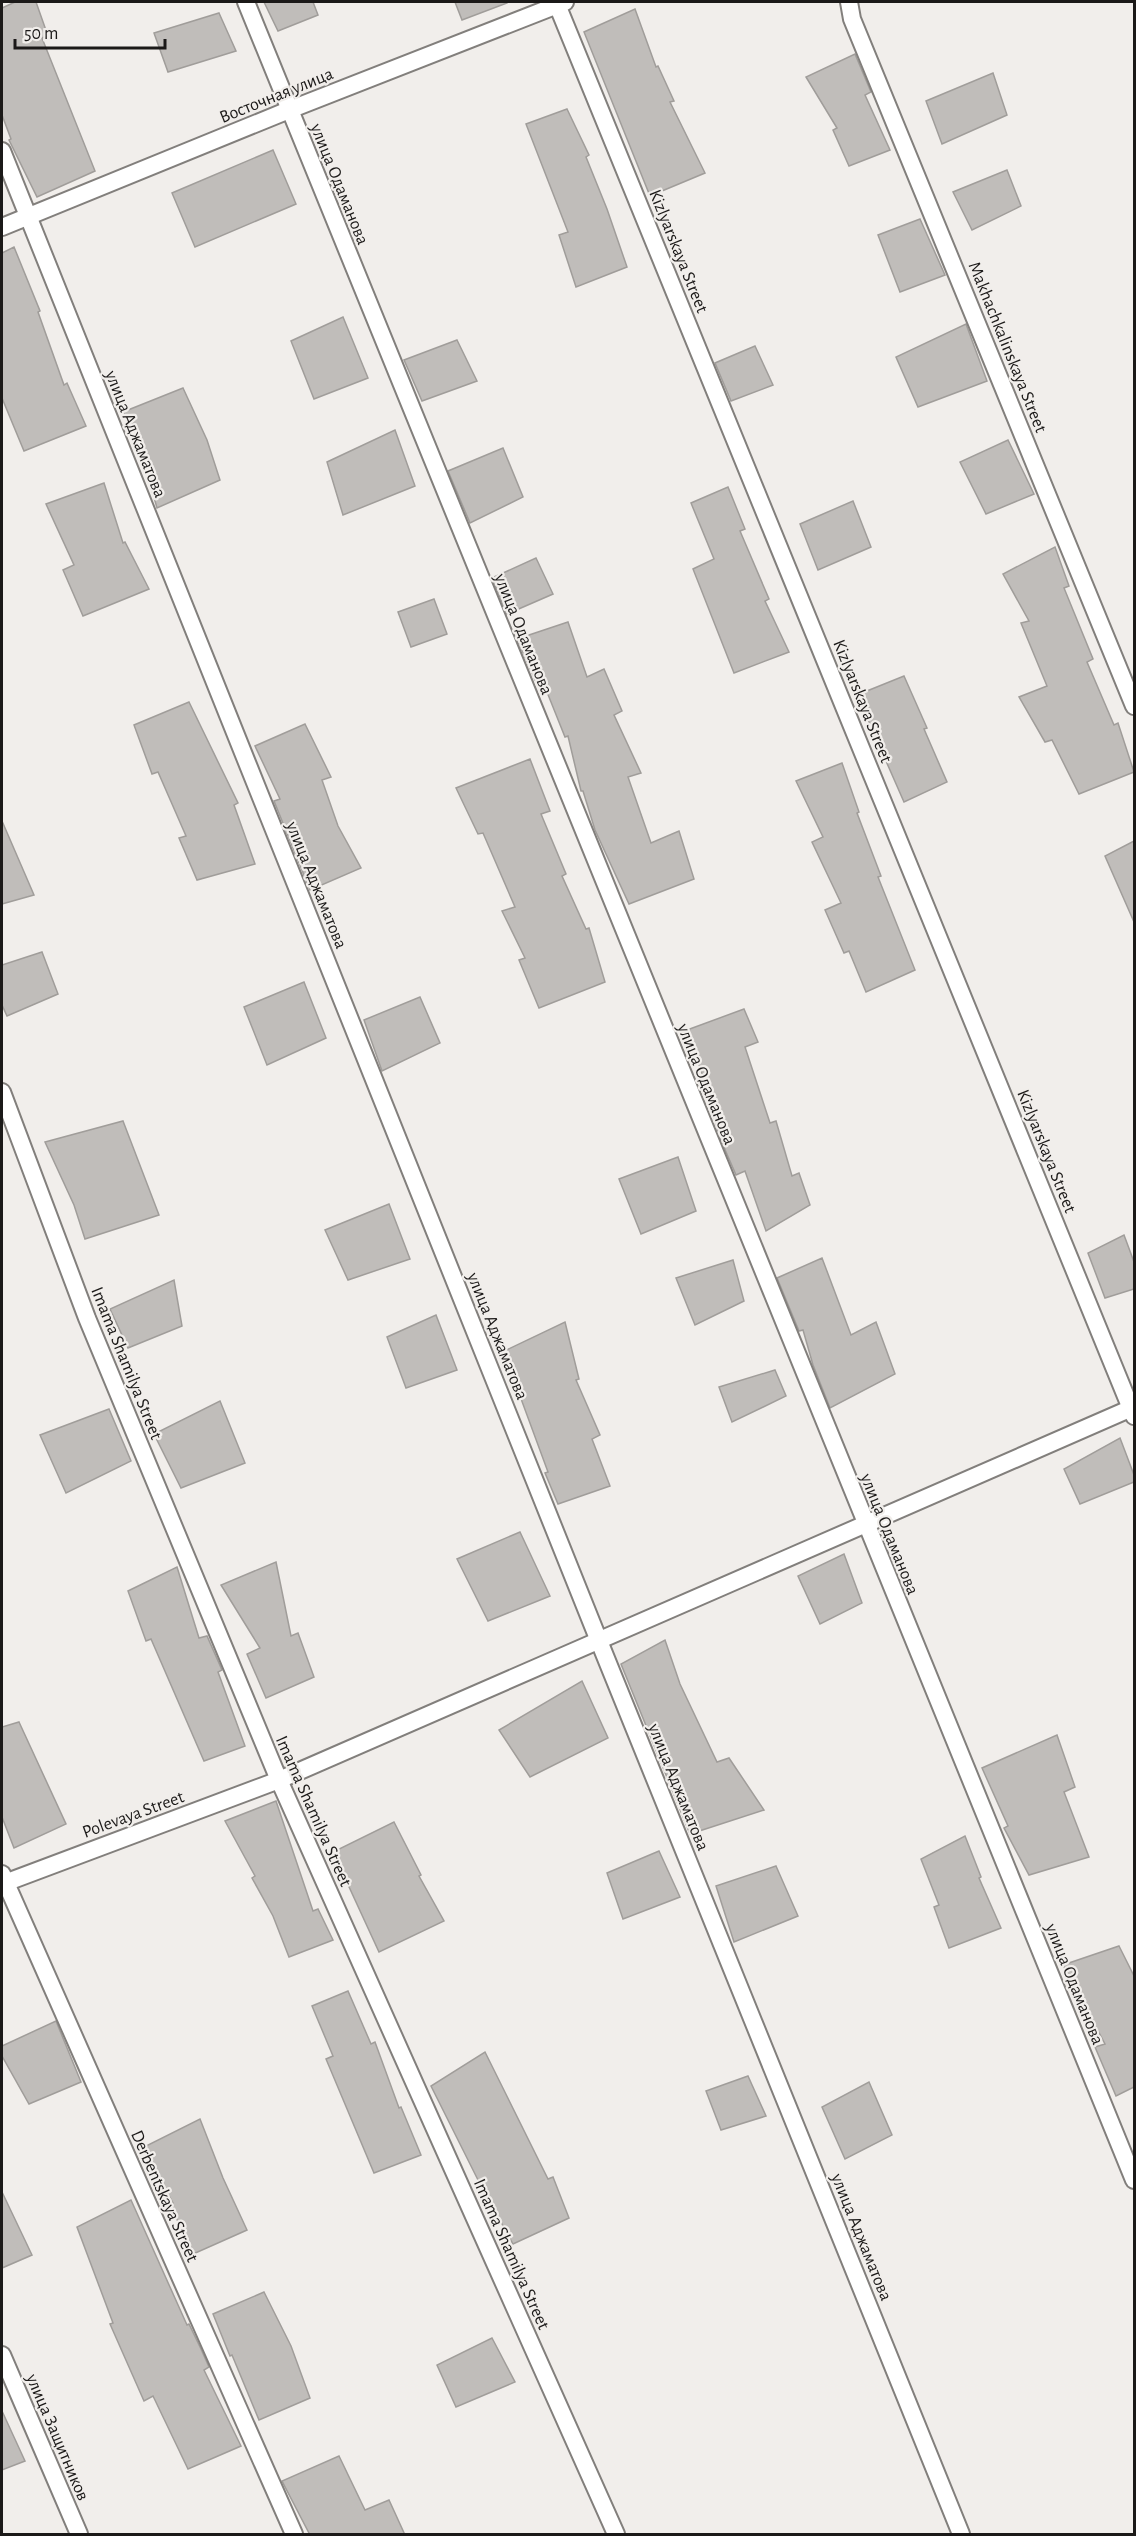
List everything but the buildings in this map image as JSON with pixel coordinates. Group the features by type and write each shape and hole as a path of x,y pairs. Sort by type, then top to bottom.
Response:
{"street":[{"name":"улица Одаманова","path":"246,2 1134,2180"},
{"name":"Восточная улица","path":"2,227 560,2"},
{"name":"Kizlyarskaya Street","path":"560,2 1133,1410"},
{"name":"Makhachkalinskaya Street","path":"849,2 852,19 1134,706"},
{"name":"улица Аджаматова","path":"2,151 598,1641 961,2535"},
{"name":"Imama Shamilya Street","path":"2,1092 87,1318 279,1780 616,2535"},
{"name":"Polevaya Street","path":"3,1880 279,1780 865,1524 1133,1410"},
{"name":"Derbentskaya Street","path":"3,1880 294,2535"},
{"name":"улица Защитников","path":"2,2355 79,2535"}]}
